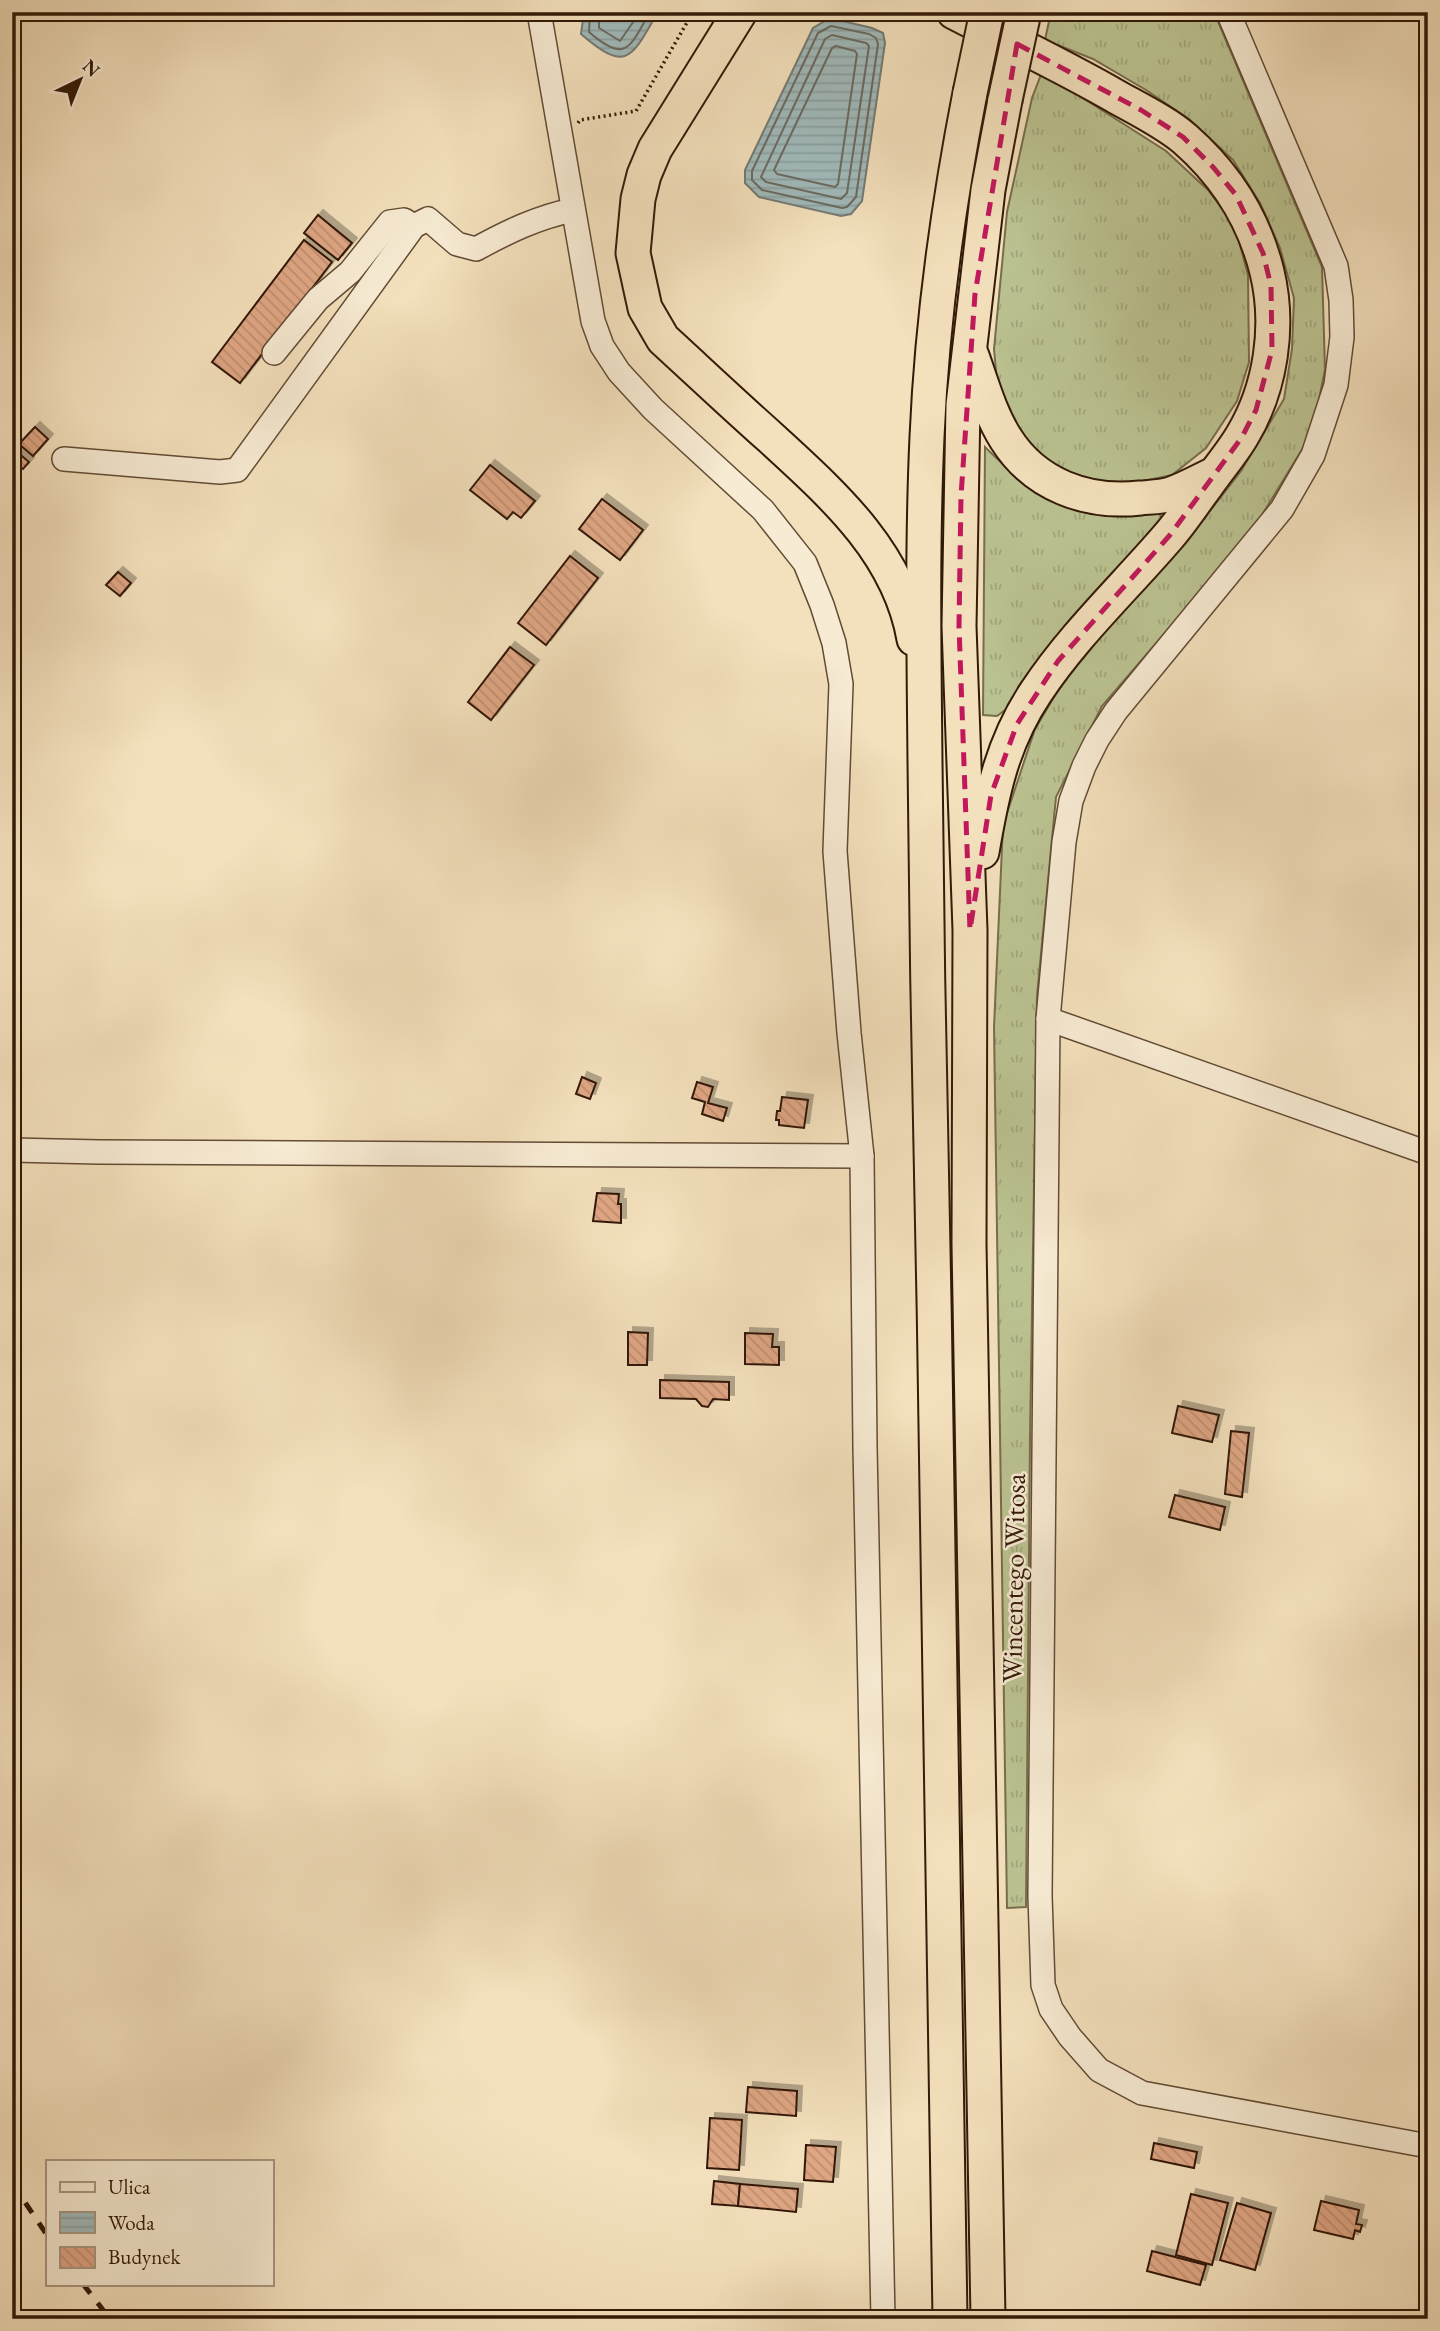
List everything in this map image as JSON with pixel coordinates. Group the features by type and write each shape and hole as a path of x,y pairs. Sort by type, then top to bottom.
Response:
{"highway":[{"path":"740,12 655,149 644,175 638,199 633,253 645,308 663,339 832,494 861,526 882,557 910,617 924,696"},
{"path":"954,12 1083,78 1141,110 1183,138 1213,167 1236,195 1259,243 1271,286 1273,318 1272,350 1266,380 1256,410 1242,437 1170,535 1058,661 1017,724 1001,760 991,795 970,930"},
{"path":"950,2319 927,985 924,696 927,438 932,365 954,179 987,12"},
{"path":"988,2319 969,1244 970,930 959,626 963,405 968,347 988,190 1024,12"},
{"path":"968,347 992,413 1006,439 1021,459 1039,476 1091,498 1120,501 1169,495 1214,474"}],"street":[{"path":"539,12 593,321 602,346 613,364 653,410 763,510 805,563 834,643 841,684 835,851 849,1033 862,1156 883,2319"},
{"name":"Wincentego Witosa","path":"1228,12 1336,266 1342,337 1336,385 1313,455 1282,509 1116,710 1084,766 1071,801 1064,842 1048,1019 1040,1896 1043,1984 1051,2009 1069,2037 1099,2070 1142,2092 1428,2146"},
{"path":"64,459 220,472 237,470 414,226 428,219 457,244 476,249 516,228 549,215 573,210"},
{"path":"274,353 318,299 350,272 390,222 404,220 414,226"},
{"path":"1048,1019 1428,1153"},
{"path":"12,1150 862,1156"}],"path":[{"path":"561,136 570,133 580,120 636,111 693,12"}],"highlighted area":[{"path":"1017,44 1141,110 1183,137 1213,167 1236,195 1263,253 1271,286 1272,350 1256,410 1242,437 1170,535 1058,661 1017,724 991,795 970,930 959,626 961,496 975,294"}],"green space":[{"path":"1051,12 1214,12 1322,267 1325,370 1312,433 1251,533 1102,706 1056,797 1037,996 1026,1907 1007,1908 994,1027 1003,825 1035,729 1054,697 1082,655 1203,520 1241,471 1284,399 1292,349 1294,298 1280,248 1260,203 1233,160 1189,119 1146,90 1093,59 1045,40"},
{"path":"1042,72 1166,151 1208,190 1235,226 1248,275 1249,362 1237,401 1206,448 1172,475 1134,483 1103,482 1066,472 1035,452 1016,426 998,393 994,349 1007,212 1032,98"},
{"path":"985,447 1027,484 1057,502 1074,509 1110,516 1159,512 1164,523 1008,708 997,716 983,715"}],"water":[{"path":"584,12 658,12 635,49 619,57 597,47 581,34"},
{"path":"830,18 883,33 885,43 862,201 851,214 841,216 759,197 745,183 745,170 813,28"}],"building":[{"path":"318,215 352,243 338,260 304,233"},
{"path":"304,240 332,262 240,383 212,362"},
{"path":"35,427 48,439 33,456 19,444"},
{"path":"16,451 29,462 23,469 12,461"},
{"path":"490,465 535,501 521,518 513,512 507,519 470,490"},
{"path":"602,499 643,530 620,560 579,529"},
{"path":"570,556 598,578 546,645 518,623"},
{"path":"118,572 131,583 120,596 106,585"},
{"path":"510,647 534,665 491,720 468,702"},
{"path":"582,1077 596,1083 590,1099 576,1094"},
{"path":"697,1082 713,1087 708,1103 727,1108 723,1121 702,1114 705,1102 692,1098"},
{"path":"782,1097 808,1100 804,1128 779,1125 779,1120 776,1120"},
{"path":"597,1193 619,1194 621,1223 593,1221"},
{"path":"628,1332 648,1333 647,1365 628,1365"},
{"path":"745,1333 773,1334 772,1347 779,1347 779,1365 745,1364"},
{"path":"660,1380 729,1382 729,1400 713,1399 708,1407 702,1406 696,1399 660,1398"},
{"path":"1178,1406 1219,1415 1212,1442 1172,1433"},
{"path":"1231,1431 1249,1433 1242,1497 1225,1494"},
{"path":"1175,1495 1225,1507 1220,1530 1169,1517"},
{"path":"748,2087 797,2091 796,2116 746,2112"},
{"path":"710,2118 742,2120 739,2170 707,2168"},
{"path":"1154,2143 1197,2152 1194,2168 1151,2159"},
{"path":"806,2145 836,2147 833,2182 804,2180"},
{"path":"714,2181 740,2184 738,2206 712,2204"},
{"path":"740,2184 798,2189 796,2212 738,2206"},
{"path":"1191,2194 1228,2203 1212,2265 1176,2255"},
{"path":"1321,2201 1359,2210 1356,2224 1362,2225 1360,2232 1355,2230 1353,2239 1314,2230"},
{"path":"1237,2203 1271,2213 1255,2270 1220,2260"},
{"path":"1152,2251 1206,2265 1200,2285 1147,2271"}],"railway":[{"path":"12,2183 46,2234"},
{"path":"85,2286 110,2319"}]}
